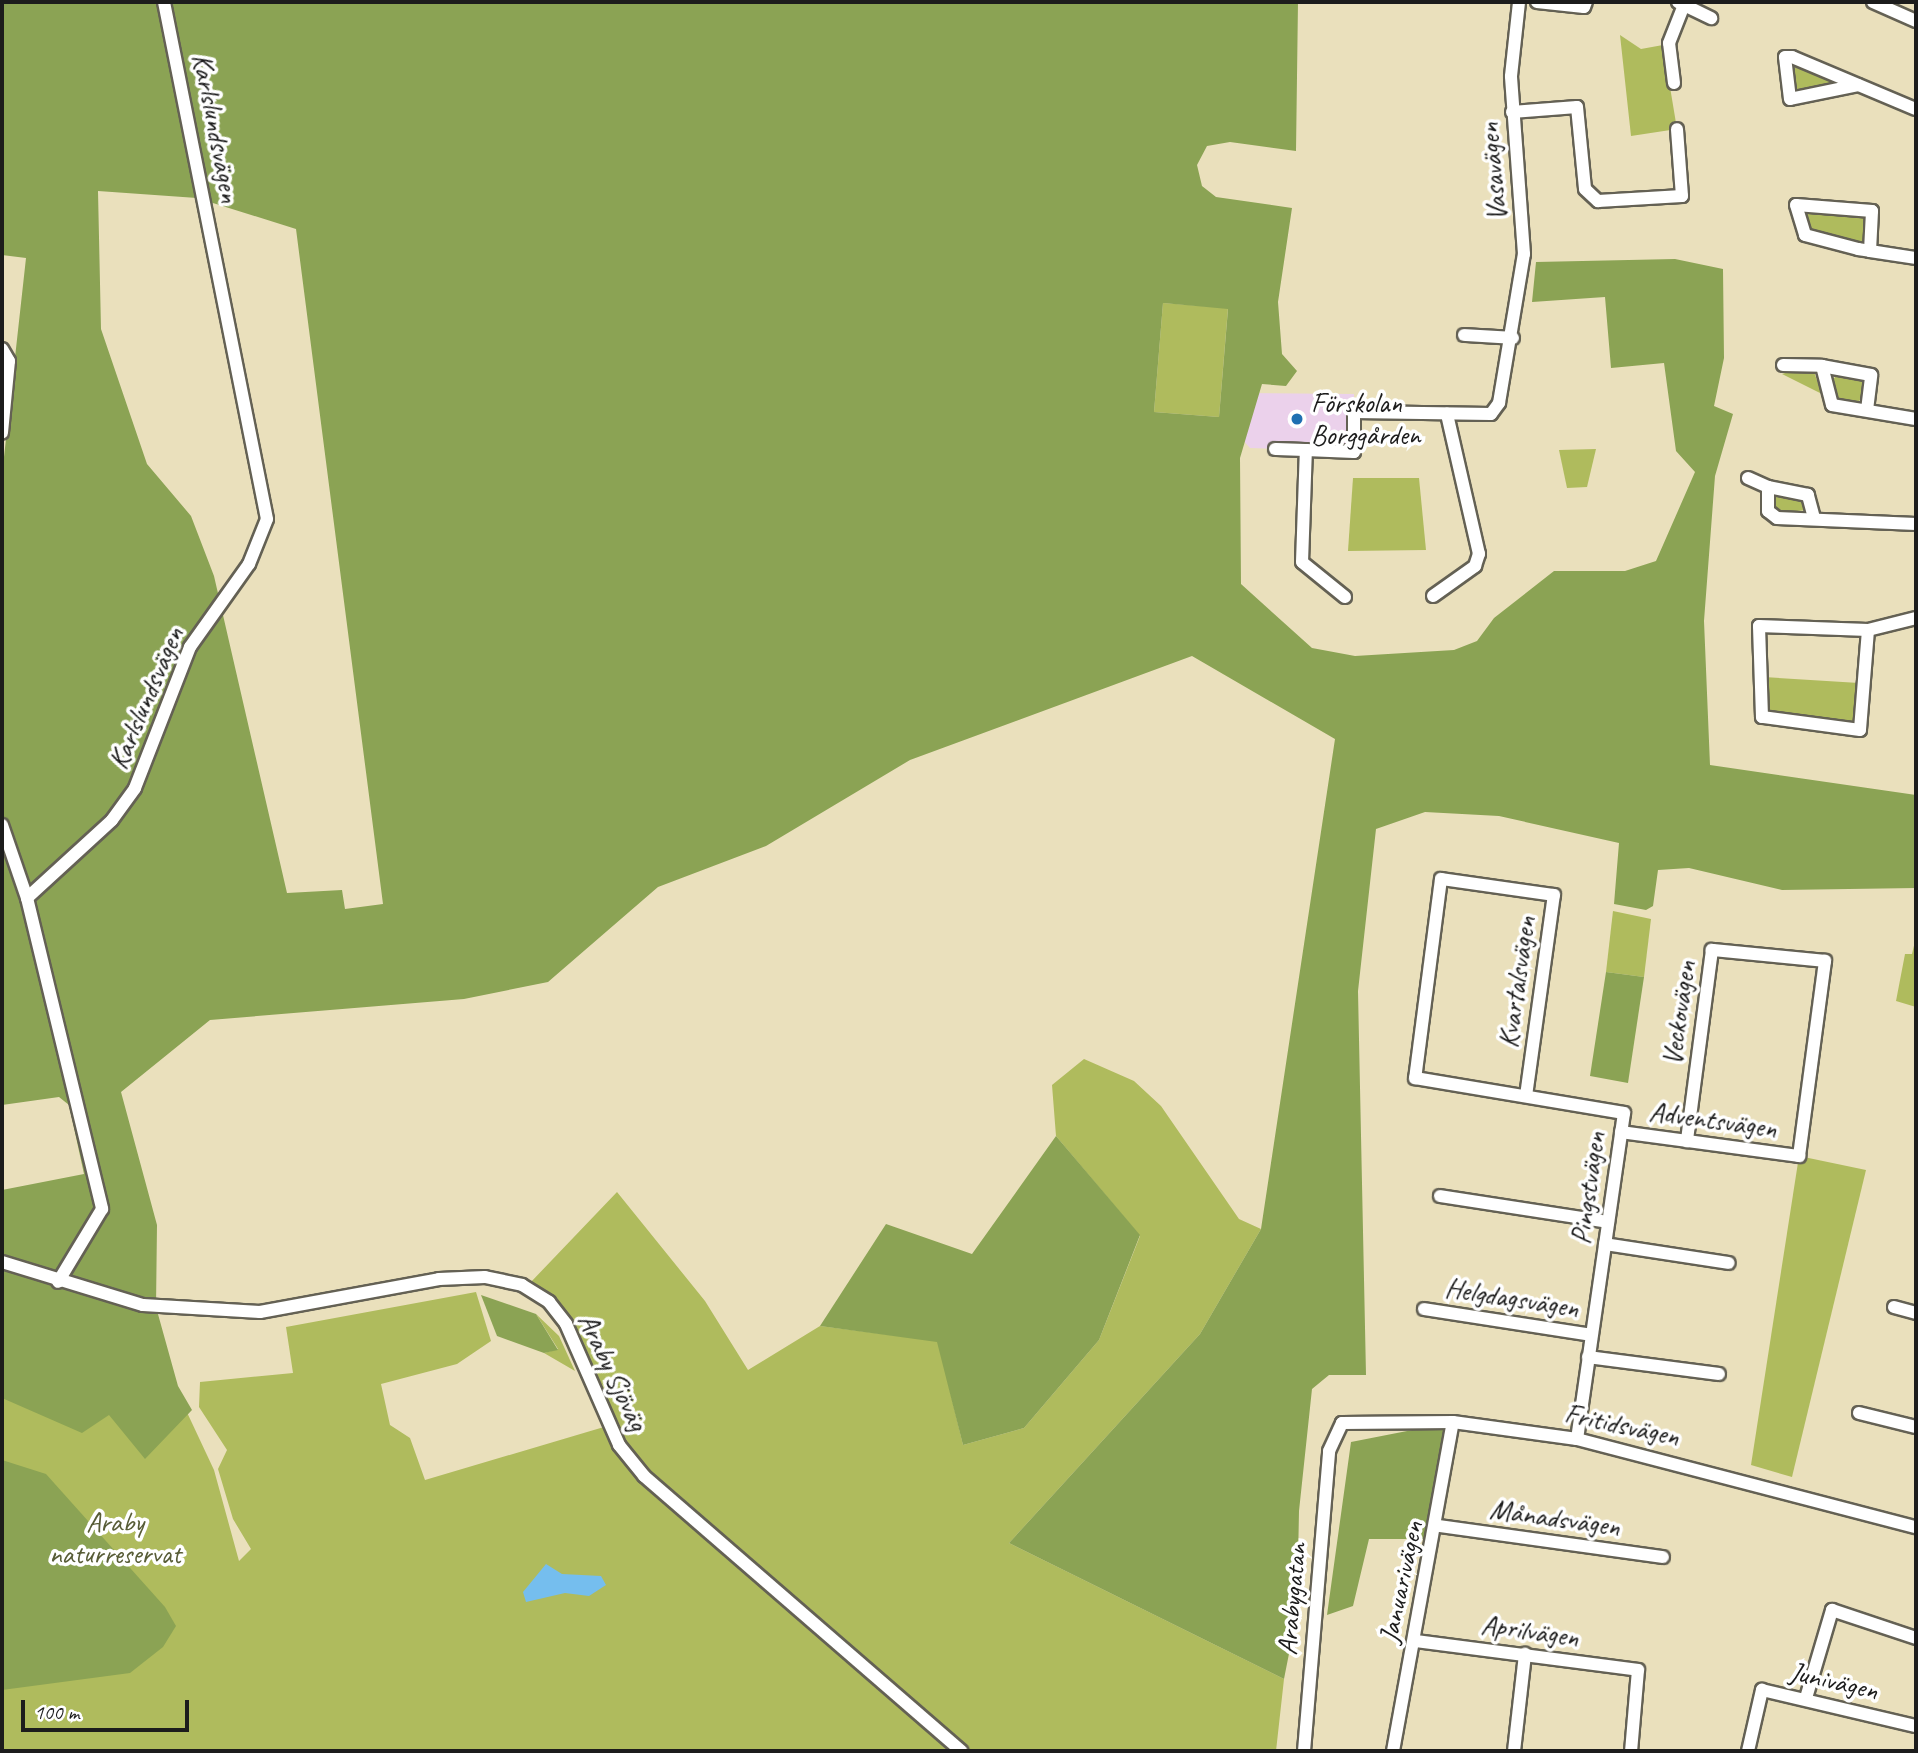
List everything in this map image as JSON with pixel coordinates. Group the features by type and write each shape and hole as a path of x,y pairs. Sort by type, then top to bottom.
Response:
{"street":[{"name":"Karlslundsvägen","path":"27,898 113,820 135,788 190,647 249,564 267,519 164,2"},
{"name":"Vasavägen","path":"1306,450 1354,452 1354,412 1495,412 1513,338 1524,254 1512,112 1519,2"},
{"path":"1537,2 1584,7 1586,2"},
{"path":"1873,2 1897,6 1916,21"},
{"path":"1674,83 1670,43 1681,3 1711,18"},
{"path":"1858,85 1790,99 1784,60 1792,57 1916,109"},
{"path":"1512,112 1577,107 1585,189 1598,201 1682,196 1677,129"},
{"path":"1870,251 1872,211 1796,205 1805,235 1870,251 1916,258"},
{"path":"1464,335 1513,338"},
{"path":"2,349 9,360 2,433"},
{"path":"1783,365 1822,366 1871,375 1867,410"},
{"path":"1822,366 1829,403 1916,419"},
{"path":"1433,596 1465,575 1479,554 1447,414"},
{"path":"1275,449 1306,450 1302,562 1345,597"},
{"path":"1748,478 1768,488 1808,495 1814,518"},
{"path":"1768,488 1772,516 1916,524"},
{"path":"1868,630 1860,730 1762,717 1759,626 1868,630 1916,618"},
{"path":"2,825 27,898 102,1209 69,1270 58,1282"},
{"name":"Kvartalsvägen","path":"1415,1078 1441,879 1553,895 1526,1096"},
{"name":"Veckovägen","path":"1687,1141 1712,950 1825,961 1799,1156"},
{"name":"Pingstvägen","path":"1415,1078 1624,1113 1577,1439"},
{"name":"Adventsvägen","path":"1621,1132 1799,1156"},
{"path":"1440,1196 1608,1222"},
{"path":"1605,1244 1729,1263"},
{"name":"Araby Sjöväg","path":"2,1262 58,1282 144,1305 260,1311 466,1277 510,1280 535,1292 566,1324 619,1445 644,1476 961,1751"},
{"path":"1894,1307 1916,1312"},
{"name":"Helgdagsvägen","path":"1424,1310 1591,1335"},
{"path":"1588,1357 1719,1374"},
{"path":"1859,1413 1916,1427"},
{"name":"Fritidsvägen","path":"1329,1451 1335,1430 1356,1419 1453,1422 1577,1439 1803,1493 1916,1527"},
{"name":"Januarivägen","path":"1393,1751 1439,1526 1453,1422"},
{"name":"Arabygatan","path":"1304,1751 1329,1451"},
{"name":"Månadsvägen","path":"1439,1526 1663,1557"},
{"path":"1806,1698 1832,1611 1916,1638"},
{"name":"Aprilvägen","path":"1416,1641 1638,1670 1630,1751"},
{"path":"1514,1751 1525,1654"},
{"name":"Junivägen","path":"1748,1751 1762,1690 1806,1698 1916,1726"}],"shaded area":[{"name":"Förskolan Borggården","path":"1243,393 1354,394 1354,452 1250,448 1242,439"}],"green space":[{"path":"2,2 1298,2 1296,151 1230,142 1207,146 1197,165 1202,186 1216,197 1292,208 1278,302 1282,354 1297,371 1286,386 1262,384 1240,458 1241,584 1312,648 1355,656 1454,650 1477,641 1494,618 1554,571 1625,571 1656,561 1695,472 1676,451 1664,363 1611,368 1605,297 1532,302 1536,262 1675,259 1723,269 1724,358 1714,406 1733,414 1715,476 1704,621 1710,765 1916,795 1916,888 1782,890 1689,868 1658,870 1653,906 1646,910 1614,904 1619,843 1499,816 1425,812 1376,829 1358,991 1366,1375 1329,1375 1312,1389 1299,1511 1297,1613 1284,1679 1009,1543 1200,1334 1261,1229 1335,739 1192,656 910,760 766,846 658,887 548,982 464,999 210,1020 121,1092 157,1225 156,1307 178,1386 192,1410 145,1459 109,1415 82,1433 2,1398 2,1190 84,1174 69,1105 59,1097 2,1105 2,475 26,258 2,255","holes":["98,191 197,198 296,229 383,904 345,909 342,890 287,893 214,576 191,516 147,464 101,329","1163,303 1228,309 1219,417 1154,412"]},
{"path":"1620,35 1641,49 1663,45 1677,129 1631,136"},
{"path":"1796,65 1836,84 1794,91 1790,69"},
{"path":"1807,209 1865,215 1866,241 1859,245 1807,231"},
{"path":"1163,303 1228,308 1219,417 1154,412"},
{"path":"1792,371 1814,372 1822,394 1782,374"},
{"path":"1848,371 1860,376 1865,388 1860,400 1848,405 1836,400 1831,388 1836,376"},
{"path":"1596,449 1587,487 1567,488 1559,450"},
{"path":"1353,478 1419,478 1426,550 1348,551"},
{"path":"1773,493 1804,498 1807,510 1777,513"},
{"path":"1764,677 1859,683 1858,718 1852,727 1768,712"},
{"path":"1613,911 1651,919 1644,977 1606,972"},
{"path":"1916,937 1916,1007 1896,1001 1905,954 1912,954"},
{"path":"1606,972 1644,977 1628,1083 1590,1076"},
{"name":"Araby naturreservat","path":"1084,1059 1134,1081 1161,1106 1239,1219 1261,1229 1200,1334 1009,1543 1284,1679 1276,1751 2,1751 2,1271 139,1310 214,1470 239,1561 251,1549 233,1519 218,1469 227,1450 199,1407 200,1382 293,1373 286,1327 476,1292 491,1341 457,1364 381,1384 390,1425 410,1438 425,1480 614,1424 565,1311 530,1283 617,1192 705,1301 748,1370 820,1326 938,1341 963,1445 1024,1428 1099,1340 1140,1236 1056,1136 1052,1085"},
{"path":"1056,1136 1140,1235 1099,1340 1024,1428 963,1445 937,1342 820,1326 886,1224 972,1254"},
{"path":"1799,1156 1866,1170 1792,1477 1751,1465"},
{"path":"481,1295 536,1314 558,1350 544,1353 497,1336"},
{"path":"536,1314 559,1336 575,1371 544,1353 558,1349"},
{"path":"1453,1422 1439,1526 1423,1539 1369,1539 1353,1606 1327,1615 1351,1442"},
{"path":"2,1460 46,1474 165,1607 176,1626 163,1647 130,1673 2,1690"}],"water":[{"path":"546,1564 562,1574 601,1576 606,1585 589,1596 565,1593 526,1602 523,1592"}],"place":[{"name":"Förskolan Borggården","path":"1297,419"}]}
